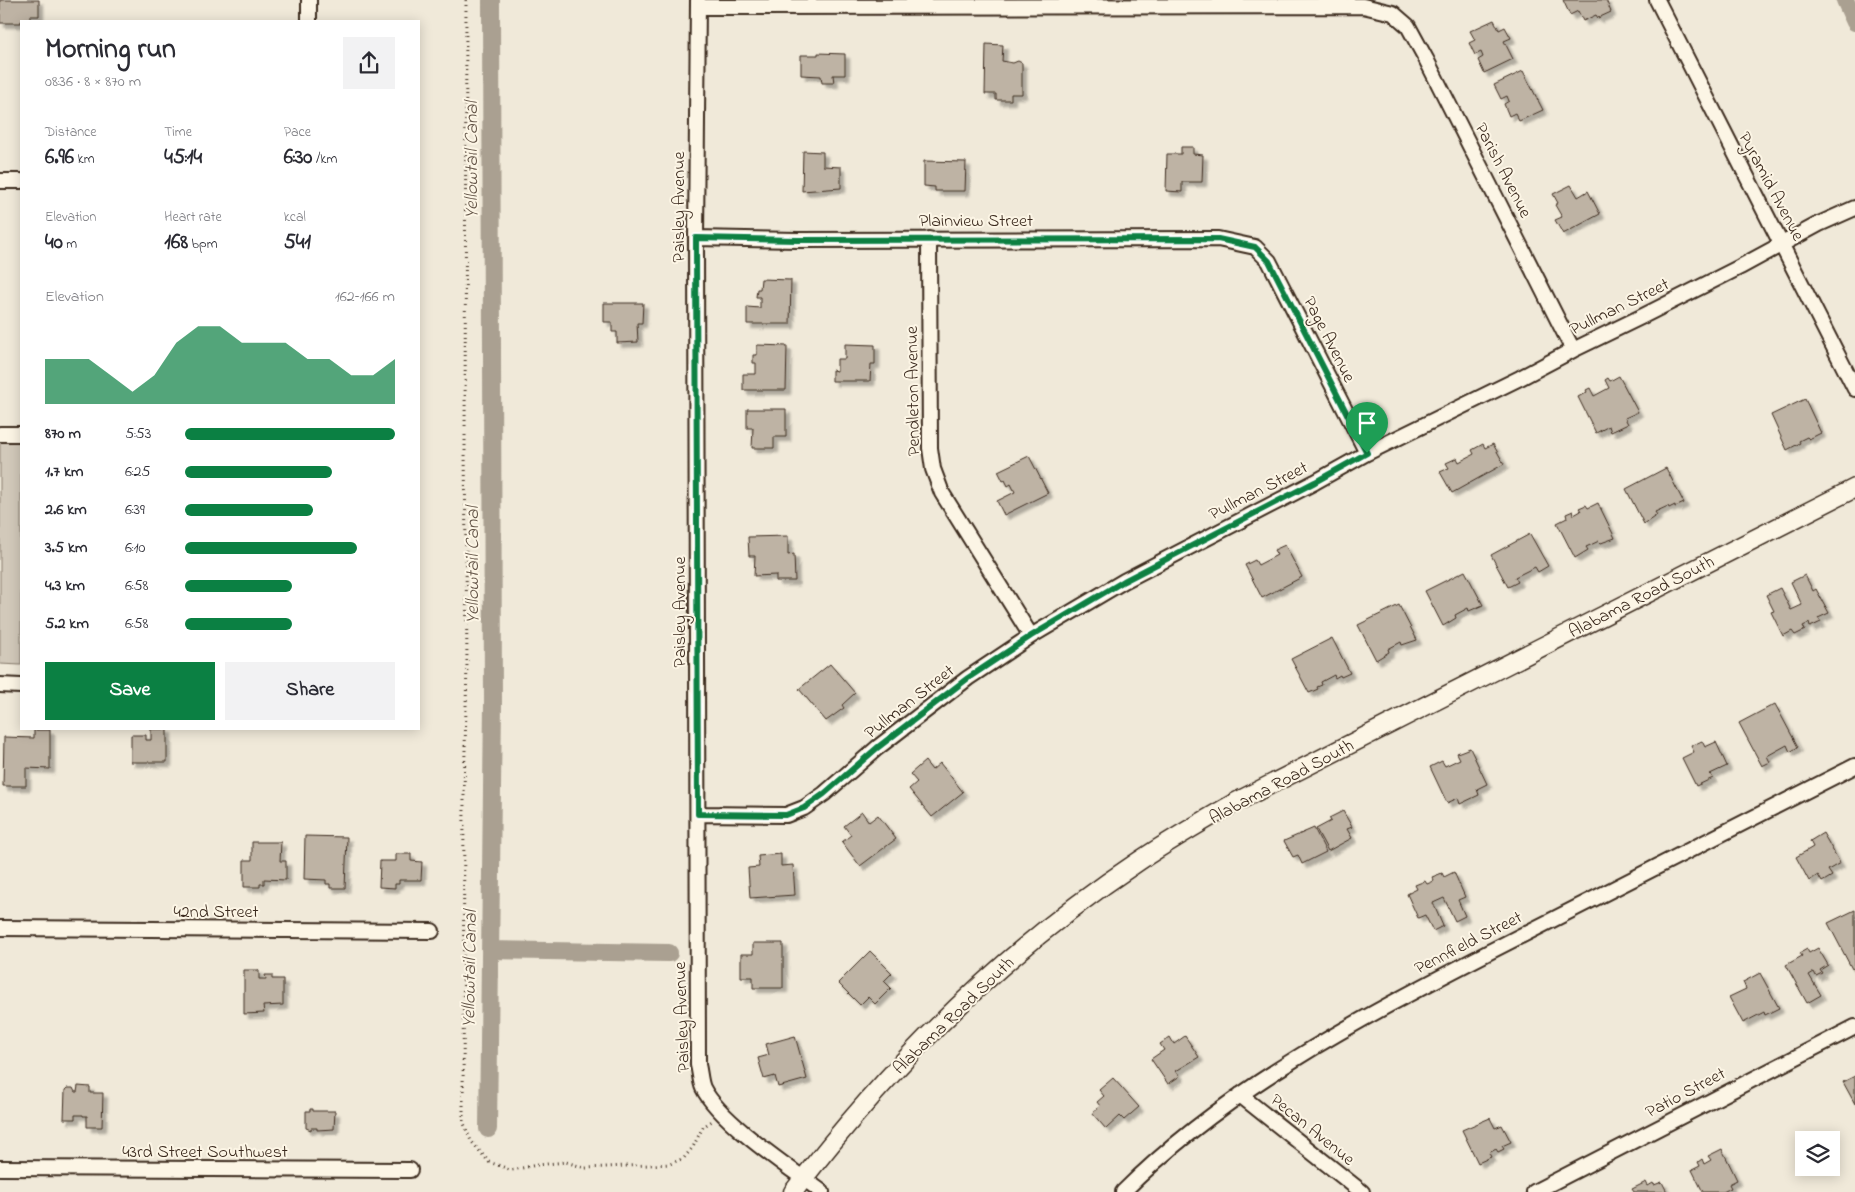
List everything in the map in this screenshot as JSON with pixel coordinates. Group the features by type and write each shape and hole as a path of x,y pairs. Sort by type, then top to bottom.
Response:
{"street":[{"path":"308,20 309,0"},
{"name":"Pyramid Avenue","path":"1657,0 1855,389"},
{"name":"Paisley Avenue","path":"698,3 696,238 698,1065 703,1087 723,1113 753,1139 822,1192"},
{"name":"Parish Avenue","path":"698,3 1363,6 1393,13 1408,26 1426,59 1572,350"},
{"path":"0,181 20,181"},
{"name":"Pullman Street","path":"698,814 786,815 804,808 824,794 877,748 960,684 1031,636 1132,577 1367,453 1511,383 1572,350 1855,208"},
{"name":"Plainview Street","path":"696,238 798,240 1218,239 1255,247"},
{"name":"Pendleton Avenue","path":"929,239 930,448 933,469 942,493 1031,636"},
{"name":"Page Avenue","path":"1255,247 1269,261 1367,453"},
{"path":"0,434 20,434"},
{"name":"Alabama Road South","path":"793,1192 841,1131 899,1065 936,1028 1003,966 1073,909 1138,862 1236,802 1855,488"},
{"path":"0,686 20,686"},
{"name":"Pennfield Street","path":"1123,1192 1185,1136 1240,1095 1316,1045 1370,1014 1558,916 1855,766"},
{"name":"42nd Street","path":"0,928 432,931"},
{"name":"Patio Street","path":"1534,1192 1855,1027"},
{"name":"Pecan Avenue","path":"1240,1095 1362,1192"},
{"name":"43rd Street Southwest","path":"0,1168 410,1170"}],"path":[{"path":"466,0 465,448 467,663 464,794 463,1122 470,1141 489,1162 512,1170 566,1162 584,1168 632,1167 670,1164 684,1158 693,1147 703,1127 723,1113"}],"shaded area":[{"path":"0,440 20,441 20,665 0,664"}],"building":[{"path":"0,0 39,0 39,16 30,16 30,20 20,20 20,23 0,23"},
{"path":"1563,0 1606,0 1611,12 1598,18 1596,15 1583,21 1578,11 1570,15"},
{"path":"1494,20 1499,30 1505,27 1511,38 1504,41 1513,59 1484,73 1478,60 1483,57 1481,52 1475,55 1469,43 1475,40 1470,31"},
{"path":"986,44 1003,45 1002,61 1013,63 1018,61 1022,63 1022,94 1011,94 1011,100 996,100 996,94 985,94"},
{"path":"818,53 845,54 845,75 833,75 834,83 822,83 821,76 801,75 801,55 818,55"},
{"path":"1523,71 1543,110 1519,121 1515,113 1509,116 1504,104 1509,101 1507,96 1501,99 1494,85"},
{"path":"1181,147 1193,147 1193,154 1203,155 1202,182 1182,182 1182,192 1166,191 1167,154 1181,154"},
{"path":"803,151 823,152 823,166 841,167 841,188 802,191"},
{"path":"924,161 966,162 965,191 935,191 935,187 924,186"},
{"path":"1571,185 1578,197 1588,191 1600,214 1563,234 1555,220 1562,217 1555,205 1558,203 1553,194"},
{"path":"761,279 791,280 790,324 747,324 747,307 760,308 760,297 756,297 757,289 760,289"},
{"path":"604,303 643,303 642,323 637,323 638,342 617,343 617,332 612,332 612,322 604,322"},
{"path":"845,344 875,345 875,364 871,364 870,381 832,381 832,370 837,371 837,359 845,359"},
{"path":"757,345 787,346 786,390 743,390 743,374 756,374 756,363 753,363 753,355 757,355"},
{"path":"1619,376 1638,412 1625,418 1628,424 1611,432 1609,426 1596,433 1578,397 1590,388 1594,396 1609,388 1605,380 1608,378 1610,381"},
{"path":"1805,399 1821,433 1809,439 1807,437 1799,441 1800,443 1787,450 1771,415"},
{"path":"747,409 786,409 786,437 774,437 774,448 752,448 753,428 747,428"},
{"path":"1483,444 1485,448 1493,444 1504,464 1452,493 1440,472 1449,468 1446,463 1457,458 1459,462 1474,454 1472,450"},
{"path":"1029,456 1048,493 1004,515 997,501 1015,492 1011,484 1008,486 1005,480 1003,481 998,471"},
{"path":"1666,468 1684,503 1675,507 1675,505 1669,508 1668,506 1655,512 1657,515 1644,524 1626,489"},
{"path":"1598,503 1615,538 1601,543 1599,541 1586,547 1588,550 1575,558 1557,523 1567,518 1566,514 1573,511 1574,515 1581,511 1579,508 1586,505 1588,508"},
{"path":"1530,534 1548,566 1538,572 1535,567 1515,577 1518,582 1508,587 1491,555"},
{"path":"788,536 788,555 794,554 795,581 776,581 776,575 754,576 755,556 749,556 748,537"},
{"path":"1285,545 1302,577 1262,598 1245,565 1255,560 1258,565 1277,555 1274,550"},
{"path":"1465,571 1483,605 1469,611 1468,608 1455,615 1456,618 1443,626 1425,591"},
{"path":"1805,575 1813,591 1816,589 1829,613 1818,618 1821,622 1810,627 1809,623 1803,626 1805,630 1795,635 1792,631 1783,636 1771,612 1774,611 1766,595 1780,588 1791,610 1802,605 1791,582"},
{"path":"1399,605 1417,640 1402,645 1401,642 1388,649 1389,652 1376,660 1358,625"},
{"path":"1332,638 1350,673 1335,678 1334,675 1321,682 1322,685 1317,687 1318,689 1309,693 1291,659"},
{"path":"830,664 855,693 842,705 844,708 826,721 799,689"},
{"path":"1775,704 1798,747 1790,752 1787,745 1767,756 1770,762 1762,766 1739,723"},
{"path":"34,730 50,730 50,769 26,768 26,786 3,786 4,737 34,738"},
{"path":"151,730 167,730 167,762 131,762 131,735 146,735 146,740 151,740"},
{"path":"1702,741 1705,747 1716,742 1727,766 1710,774 1713,778 1696,786 1682,758 1694,752 1691,746"},
{"path":"1470,748 1487,784 1477,789 1479,795 1460,804 1458,798 1447,803 1430,767 1442,761 1445,766 1460,759 1457,753"},
{"path":"925,761 932,770 940,763 963,792 932,817 909,789 917,782 910,774"},
{"path":"1343,811 1352,827 1347,829 1352,838 1328,851 1316,829 1331,821 1329,818"},
{"path":"862,812 869,822 878,815 896,839 860,866 842,842 851,835 844,826"},
{"path":"1314,828 1326,852 1302,864 1298,855 1293,857 1284,841"},
{"path":"1823,833 1840,863 1828,870 1832,876 1822,882 1818,875 1809,881 1796,857 1813,847 1810,841"},
{"path":"305,836 347,837 345,888 330,888 330,884 326,884 326,880 304,879"},
{"path":"252,842 281,842 280,861 286,861 286,880 264,879 264,884 260,884 260,887 244,887 244,860 252,860"},
{"path":"396,854 411,854 411,861 422,862 421,880 399,880 399,884 395,884 395,888 379,887 380,861 396,861"},
{"path":"781,854 781,866 793,865 795,895 750,898 748,868 759,867 758,856"},
{"path":"1454,872 1465,897 1458,900 1465,916 1455,921 1444,898 1433,903 1443,926 1433,931 1425,915 1418,918 1407,894 1417,889 1415,885 1425,881 1427,884 1434,881 1432,877 1442,873 1444,877"},
{"path":"1855,910 1855,967 1852,969 1828,923"},
{"path":"753,943 783,943 783,988 753,988 753,977 741,977 741,954 753,954"},
{"path":"1818,948 1828,965 1820,970 1822,973 1816,976 1814,972 1809,975 1821,995 1807,1003 1786,965 1802,956 1800,953 1807,949 1809,953"},
{"path":"870,951 892,973 884,981 891,988 875,1004 868,997 860,1005 838,983"},
{"path":"244,970 259,970 259,979 266,979 265,975 272,975 272,979 283,979 283,1005 263,1006 264,1013 244,1014"},
{"path":"1760,973 1779,1008 1765,1015 1764,1012 1743,1023 1729,997 1746,989 1743,982"},
{"path":"795,1036 807,1079 778,1087 775,1076 764,1079 758,1058 769,1055 766,1044"},
{"path":"1185,1036 1199,1057 1176,1071 1180,1076 1168,1084 1151,1059 1164,1050 1160,1044 1170,1037 1174,1044"},
{"path":"1855,1076 1855,1104 1843,1082"},
{"path":"1113,1078 1139,1107 1124,1120 1120,1116 1106,1129 1092,1113 1100,1106 1097,1102 1104,1096 1099,1090"},
{"path":"78,1086 90,1087 90,1093 103,1093 102,1127 87,1127 87,1116 83,1115 75,1115 75,1119 64,1119 65,1090 73,1088 77,1092"},
{"path":"310,1109 313,1109 313,1111 335,1111 334,1129 317,1130 317,1128 311,1128 311,1130 306,1128 306,1111 310,1111"},
{"path":"1490,1118 1495,1128 1502,1125 1511,1142 1502,1146 1504,1149 1498,1152 1496,1149 1489,1153 1491,1157 1478,1163 1462,1130"},
{"path":"1722,1149 1737,1180 1729,1184 1731,1188 1723,1192 1703,1192 1692,1170 1700,1166 1698,1162 1702,1159 1704,1164 1711,1160 1708,1156"},
{"path":"1646,1182 1648,1186 1653,1183 1654,1185 1662,1182 1667,1192 1634,1192 1632,1189"}],"waterway":[{"name":"Yellowtail Canal","path":"488,1129 493,703 491,0"},
{"path":"1845,0 1855,22"},
{"path":"490,950 669,953"}],"route":[{"path":"696,238 798,240 1218,239 1255,247 1269,261 1367,453 1124,581 1031,636 968,678 877,748 824,794 804,808 786,815 698,814 696,238"}]}
